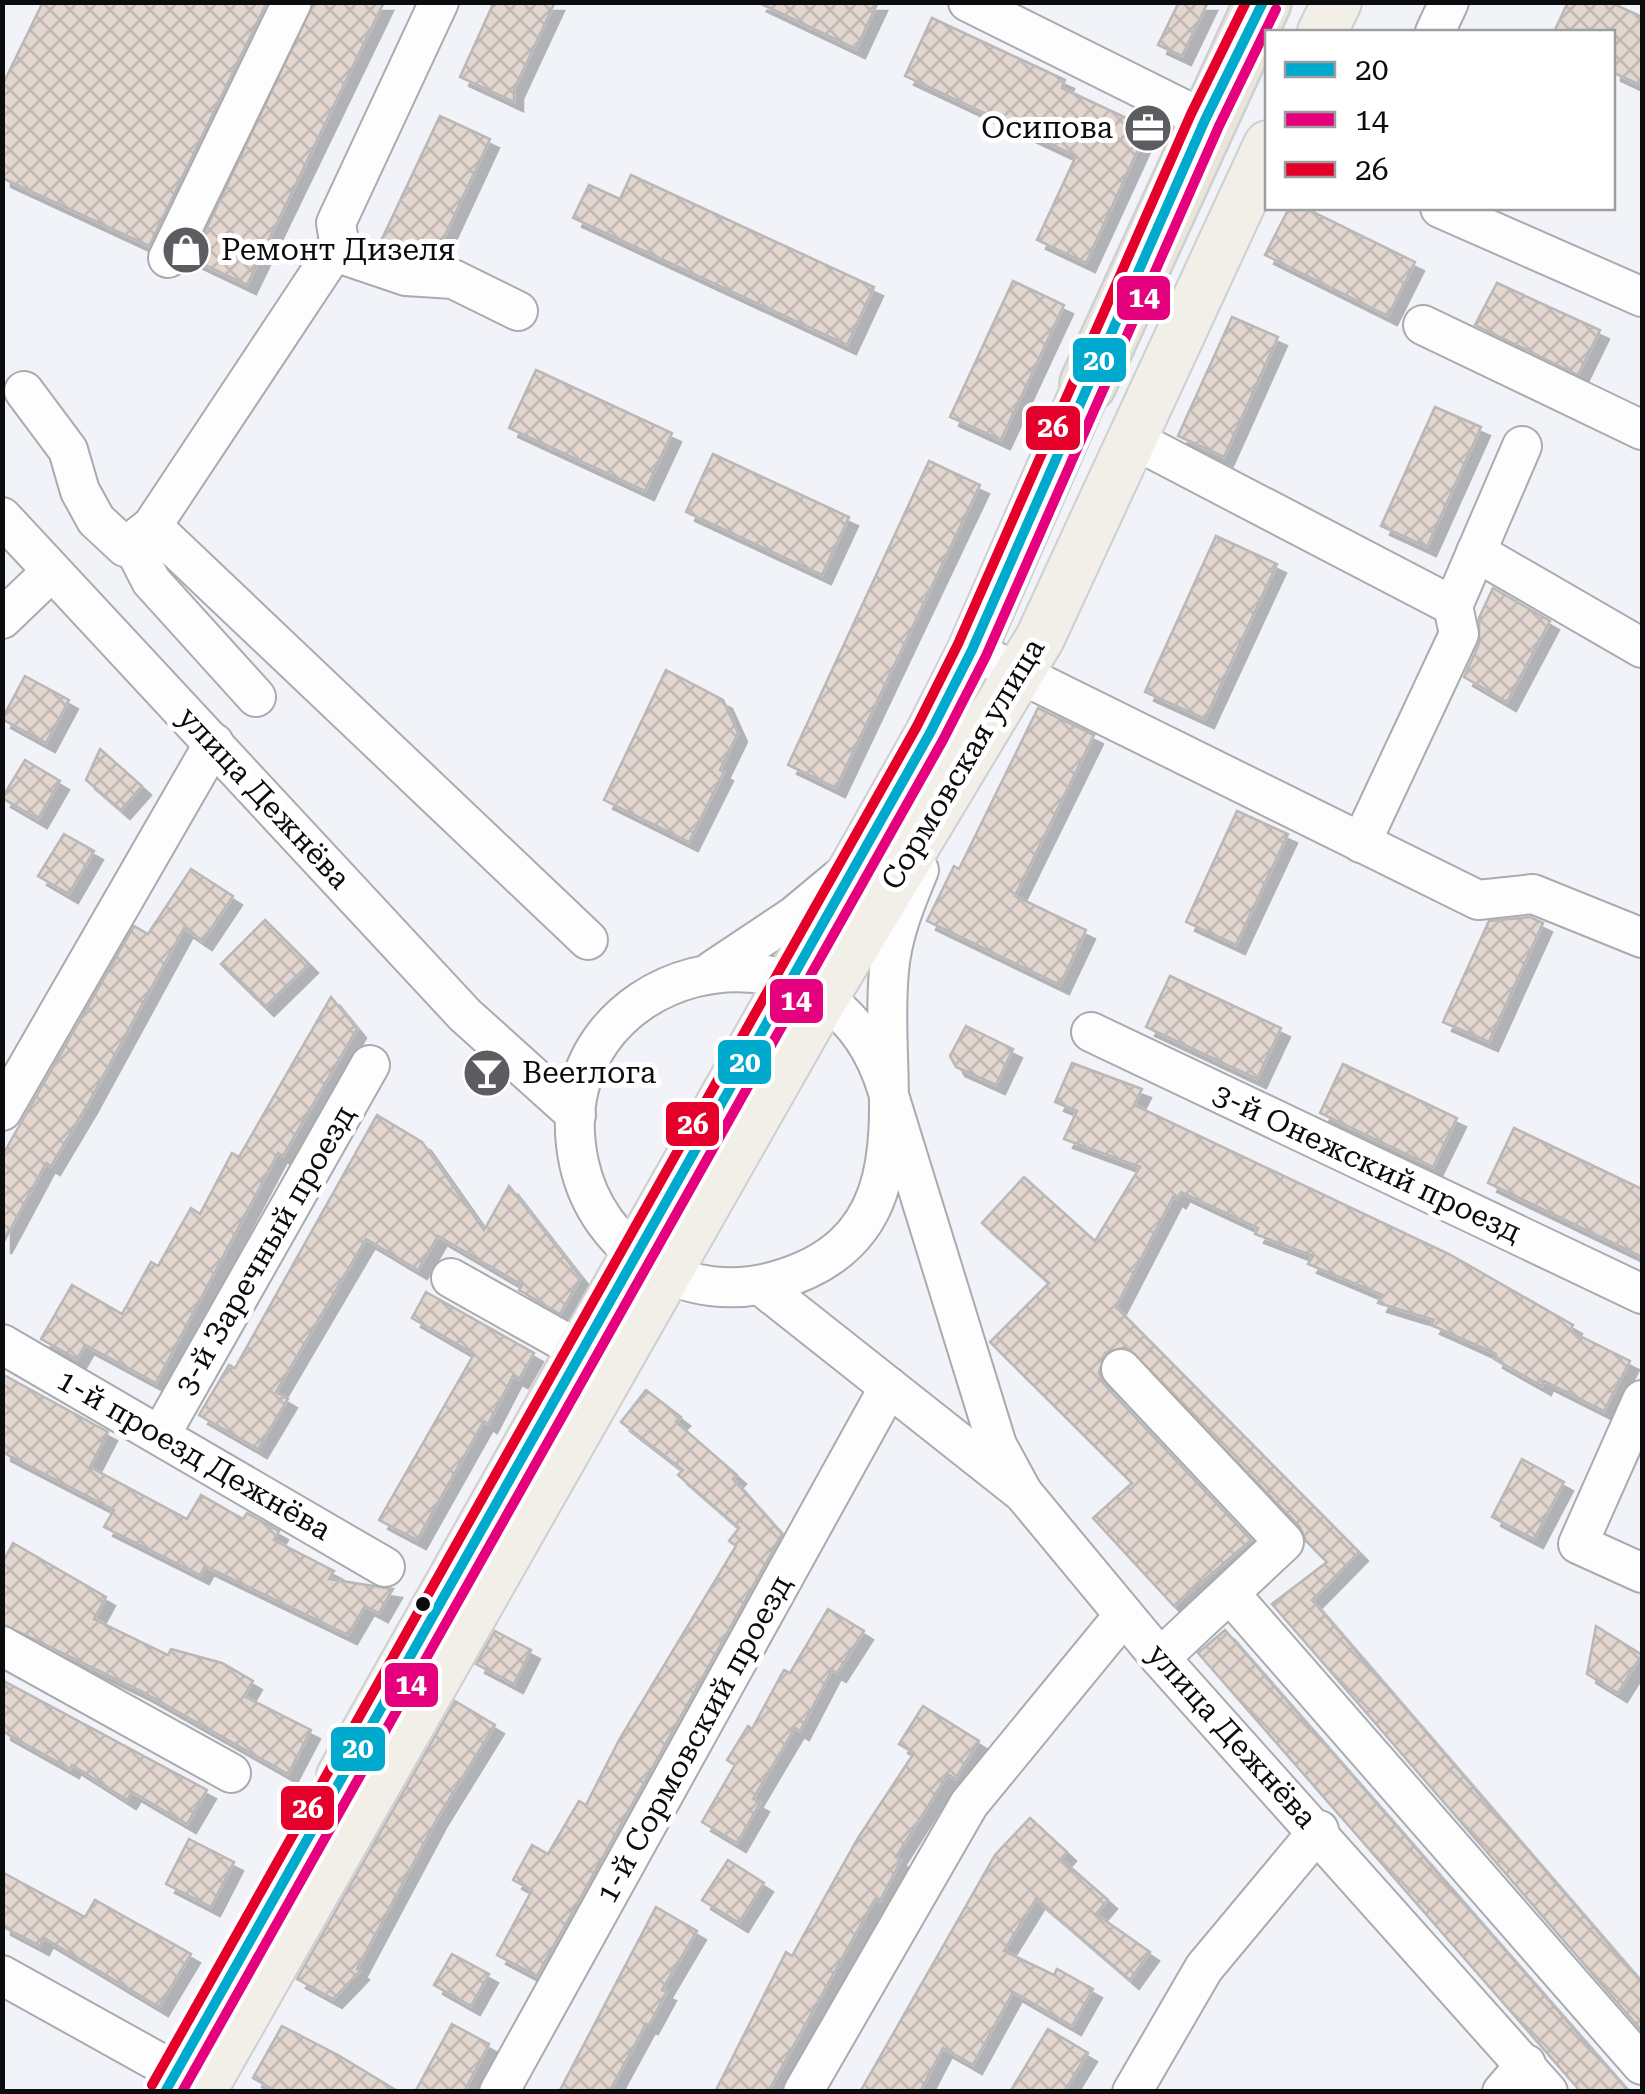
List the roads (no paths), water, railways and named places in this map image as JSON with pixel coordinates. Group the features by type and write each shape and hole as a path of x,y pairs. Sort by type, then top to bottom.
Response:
{"highway":[{"name":"Сормовская улица","path":"1088,384 1263,2"}],"main road":[{"path":"1323,30 1337,2"},
{"name":"Сормовская улица","path":"186,2086 807,988 966,760 1040,638 1265,151"},
{"name":"Сормовская улица","path":"807,988 857,862 972,650 1088,384"},
{"name":"Сормовская улица","path":"186,2086 579,1350 649,1263"}],"street":[{"path":"168,258 292,2"},
{"path":"439,2 336,223 337,248 341,254 406,276 453,279 518,312"},
{"path":"968,2 1206,120"},
{"path":"1435,30 1448,2"},
{"path":"1445,210 1642,297"},
{"path":"24,391 68,450 80,491 96,520 125,546 142,534 337,248"},
{"path":"1422,325 1642,430"},
{"path":"1132,438 1453,606"},
{"path":"1361,843 1459,634 1453,606 1522,446"},
{"name":"улица Дежнёва","path":"2,516 465,1015 576,1115"},
{"path":"142,534 151,581 256,697"},
{"path":"142,534 588,940"},
{"path":"1476,552 1642,648"},
{"path":"2,619 51,572"},
{"path":"972,650 1478,900 1533,894 1642,938"},
{"path":"2,1112 214,742"},
{"path":"966,760 897,922 889,970 887,1089 892,1135 887,1165 862,1221 817,1263 760,1285 717,1287 649,1263 610,1229 584,1184 576,1150 576,1115 588,1068 613,1026 664,986 711,972 743,970 807,988 863,1037 887,1089 987,1414 1023,1493"},
{"path":"711,972 794,916 857,862"},
{"name":"3-й Онежский проезд","path":"1091,1032 1642,1294"},
{"name":"3-й Заречный проезд","path":"161,1434 370,1066"},
{"path":"452,1278 579,1350"},
{"name":"улица Дежнёва","path":"760,1285 1023,1493 1160,1658 1319,1830 1525,2082"},
{"name":"1-й проезд Дежнёва","path":"2,1344 385,1568"},
{"path":"1121,1370 1284,1542 1160,1658"},
{"name":"1-й Сормовский проезд","path":"499,2092 889,1387"},
{"path":"1642,1400 1578,1544 1642,1572"},
{"path":"1232,1594 1642,2065"},
{"path":"803,2092 969,1804 1124,1615"},
{"path":"2,1646 231,1773"},
{"path":"1132,2092 1204,1968 1319,1830"},
{"path":"2,1975 186,2086"}],"place":[{"name":"Осипова","path":"1148,128"},
{"name":"Ремонт Дизеля","path":"186,250"},
{"name":"Beerлога","path":"487,1073"}]}
